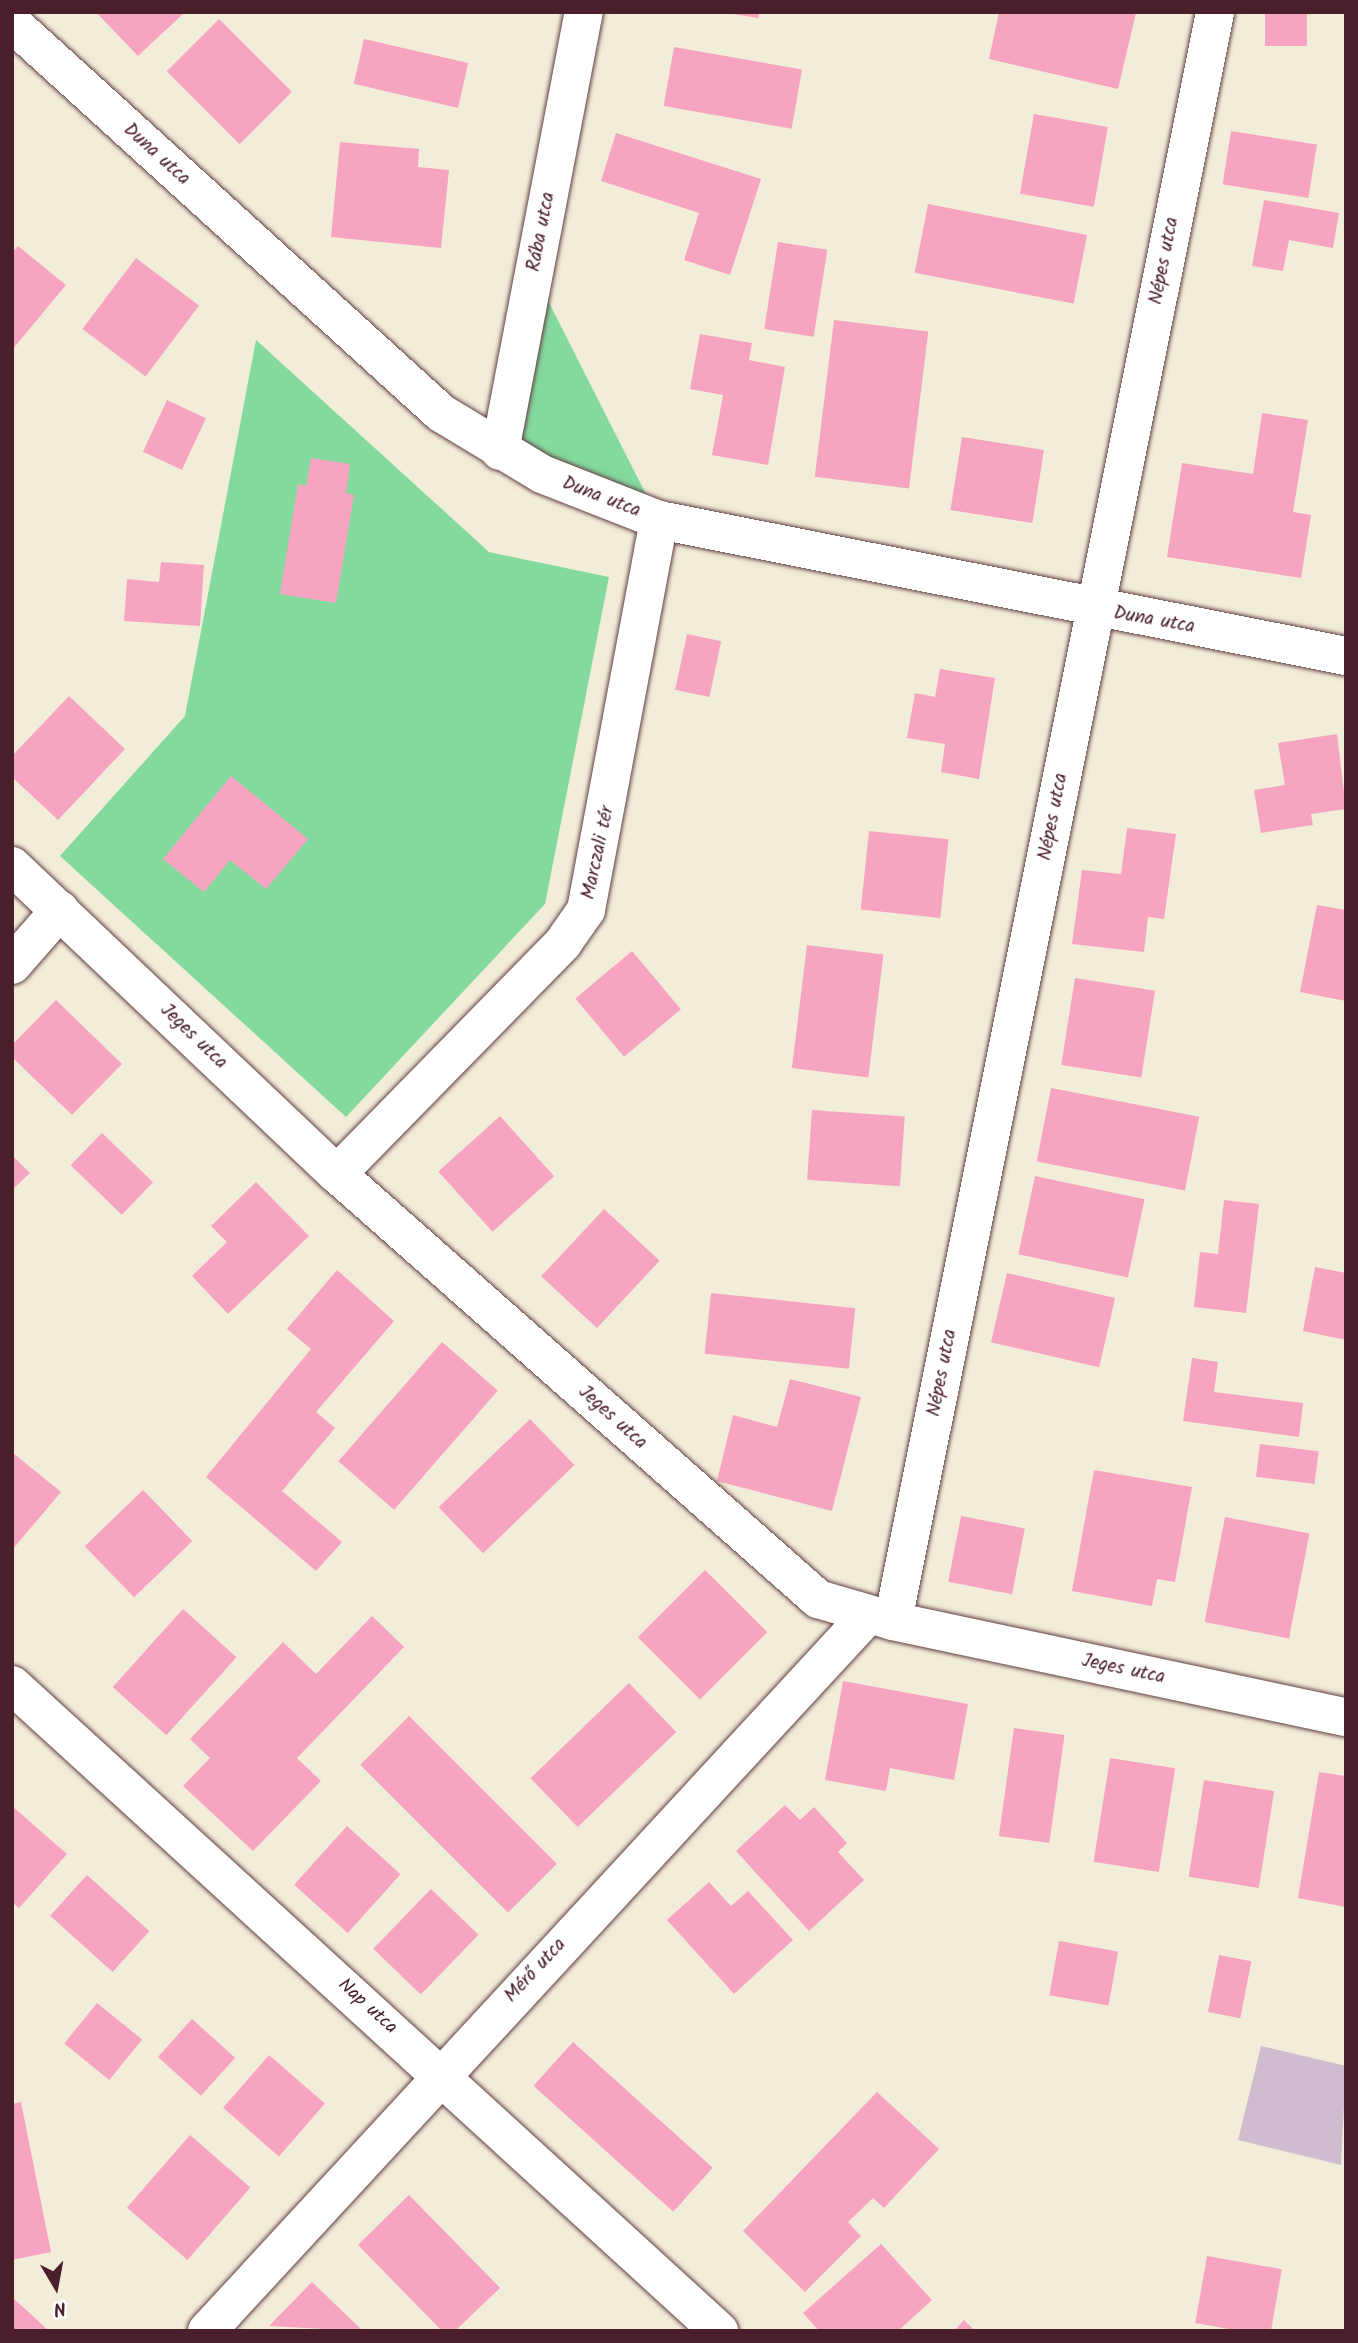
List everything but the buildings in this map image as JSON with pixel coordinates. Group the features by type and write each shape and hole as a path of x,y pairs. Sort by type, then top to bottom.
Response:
{"street":[{"name":"Rába utca","path":"500,451 584,12"},
{"name":"Népes utca","path":"881,1618 1096,610 1215,12"},
{"name":"Duna utca","path":"12,23 404,381 500,451 588,495 659,520 1096,610 1346,656"},
{"name":"Marczali tér","path":"337,1174 563,943 586,910 659,520"},
{"name":"Jeges utca","path":"12,866 337,1174 818,1599 881,1618 1346,1717"},
{"path":"12,965 60,910"},
{"name":"Mérő utca","path":"207,2331 440,2073 881,1618"},
{"name":"Nap utca","path":"12,1685 440,2073 719,2331"}],"shaded area":[{"path":"1261,2046 1346,2066 1341,2165 1238,2140"}],"green space":[{"path":"534,273 659,520 500,451"},
{"path":"256,340 489,552 609,577 545,904 346,1117 60,856 185,716"}]}
